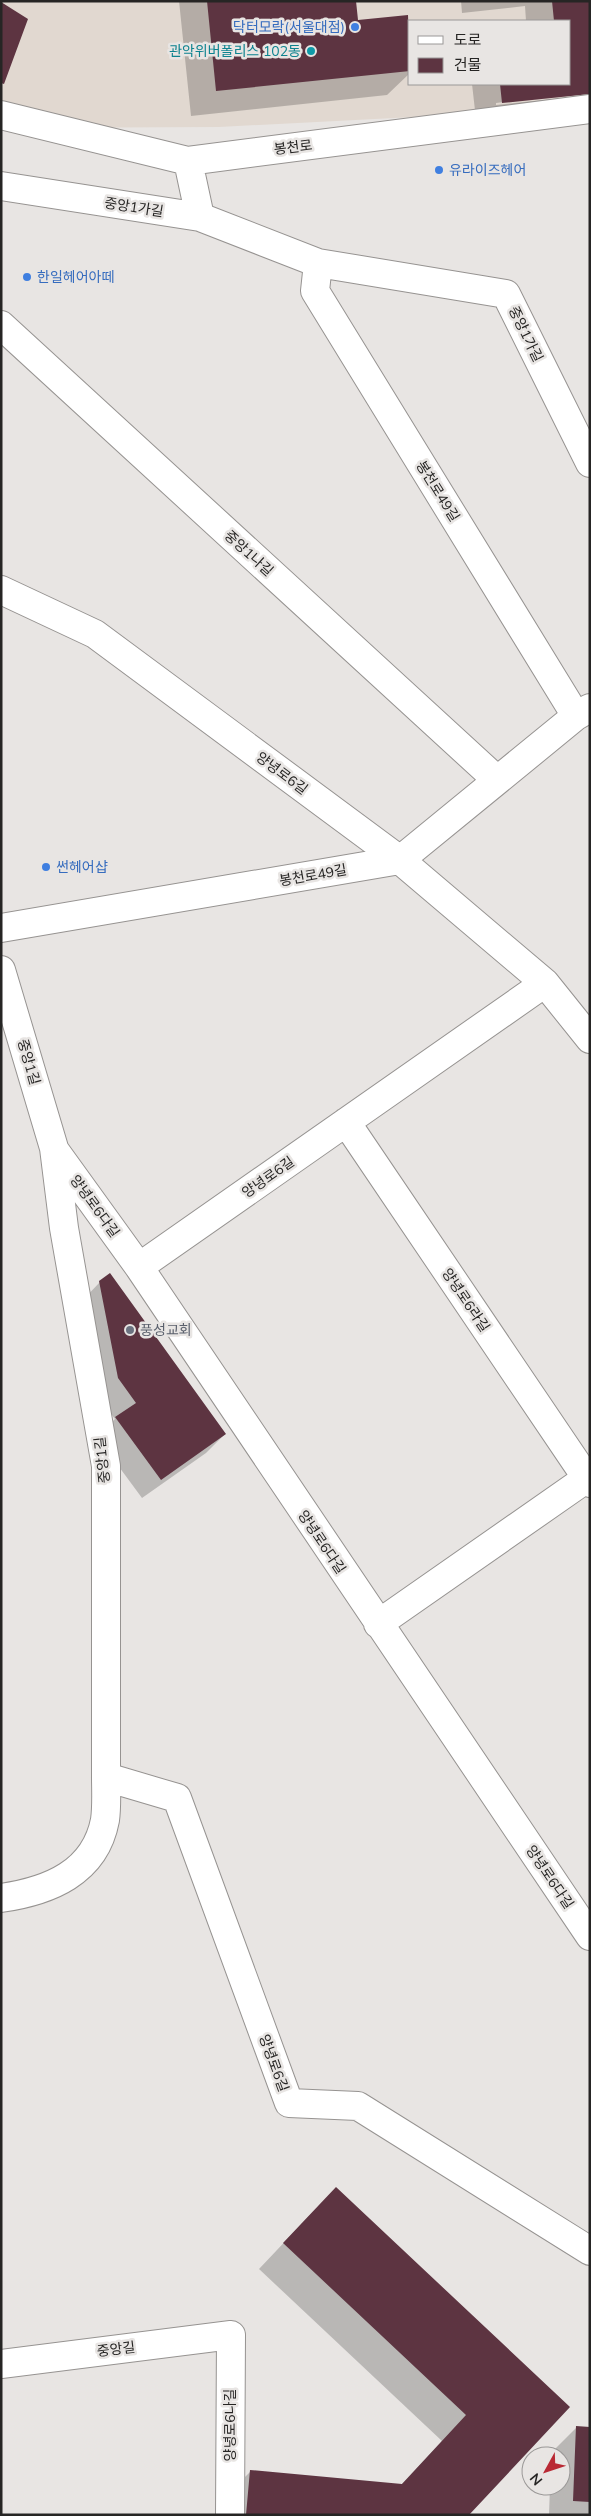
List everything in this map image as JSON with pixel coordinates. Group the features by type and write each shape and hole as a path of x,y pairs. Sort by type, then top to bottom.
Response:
{"street":[{"name":"봉천로","path":"1,115 188,161 590,109"},
{"path":"188,161 200,217"},
{"name":"중앙1가길","path":"1,186 200,217 318,263 506,294 590,463"},
{"name":"봉천로49길","path":"1,928 400,860 583,712 315,292 318,263"},
{"name":"중앙1나길","path":"1,326 497,780"},
{"name":"양녕로6길","path":"1,590 94,634 400,860 545,983 590,1039"},
{"name":"중앙1길","path":"1,970 54,1148 64,1228 106,1466 105,1819 97,1843 84,1863 75,1872 49,1887 22,1895 1,1898"},
{"name":"양녕로6길","path":"139,1268 545,983"},
{"name":"양녕로6라길","path":"346,1122 589,1479 378,1624"},
{"name":"양녕로6다길","path":"54,1148 139,1268 590,1936"},
{"name":"양녕로6길","path":"106,1777 176,1798 289,2103 358,2106 590,2251"},
{"name":"중앙길","path":"1,2364 231,2335"},
{"name":"양녕로6나길","path":"230,2515 231,2335"}],"shaded area":[{"path":"1,1 590,1 590,108 219,127 1,128"}],"building":[{"name":"관악위버폴리스 102동","path":"207,1 356,1 358,20 408,15 408,71 216,91"},
{"path":"552,1 590,1 590,94 502,103 500,85 571,85 571,20 554,20"},
{"path":"1,2 28,19 4,84 1,83"},
{"name":"풍성교회","path":"110,1273 226,1434 161,1480 115,1417 136,1403 118,1378 99,1281"},
{"path":"336,2187 570,2407 534,2446 521,2446 521,2459 469,2515 246,2515 250,2470 402,2484 466,2415 283,2243"},
{"path":"576,2426 590,2427 590,2502 573,2501"}],"place":[{"name":"닥터모락(서울대점)","path":"355,27"},
{"name":"관악위버폴리스 102동","path":"311,51"},
{"name":"유라이즈헤어","path":"439,170"},
{"name":"한일헤어아떼","path":"27,277"},
{"name":"썬헤어샵","path":"46,867"},
{"name":"풍성교회","path":"130,1330"}]}
